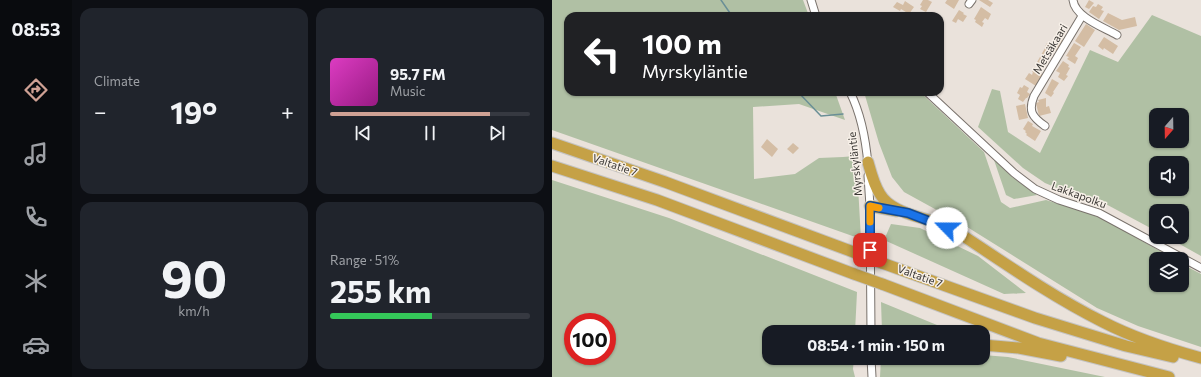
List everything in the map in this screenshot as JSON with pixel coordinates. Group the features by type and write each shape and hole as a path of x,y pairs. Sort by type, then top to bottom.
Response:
{"highway":[{"name":"Valtatie 7","path":"552,143 665,182 1035,318 1126,346 1201,363"},
{"path":"868,162 875,185 880,195 889,204 908,213 936,223 965,238 1064,301 1104,322 1157,345 1201,358"},
{"name":"Valtatie 7","path":"552,166 657,200 1038,343 1169,377"},
{"path":"870,206 908,213"},
{"path":"990,346 1019,348 1139,369"}],"street":[{"path":"810,0 814,12"},
{"path":"1073,0 1077,10 1082,16 1117,35"},
{"name":"Metsäkaari","path":"1045,126 1037,121 1033,116 1031,104 1034,96 1082,16"},
{"name":"Myrskyläntie","path":"852,96 860,116 868,162 870,206 871,325"},
{"name":"Lakkapolku","path":"931,96 1014,172 1035,189 1059,200 1099,213 1201,268"},
{"path":"871,365 872,377"}],"green space":[{"path":"552,0 803,0 808,12 564,12 564,96 836,96 845,120 799,104 753,107 754,179 795,174 819,158 855,156 861,239 552,130"},
{"path":"1152,15 1201,36 1201,256 1180,244 1189,244 1189,204 1149,204 1149,227 1102,202 1069,193 1045,183 1023,168 978,127 992,89 1000,91 1008,132 1040,153 1090,50 1118,62"},
{"path":"865,96 924,96 984,152 1001,202 1010,208 1046,200 1105,220 1162,252 1149,252 1149,292 1189,292 1189,268 1201,274 1201,347 1138,326 1097,308 964,225 904,192 892,177 879,143"},
{"path":"994,160 1012,177 1037,195 1014,199 1006,195"},
{"path":"552,180 669,218 857,292 855,325 762,325 762,365 853,365 855,377 552,377"},
{"path":"891,224 920,228 978,256 1026,293 1004,294 884,240"},
{"path":"881,302 937,325 882,325"},
{"path":"990,356 1008,357 1105,377 880,377 881,365 990,365"}],"building":[{"path":"923,0 932,2 926,12 920,9 922,6 920,5"},
{"path":"947,0 959,0 954,9 945,3"},
{"path":"979,0 988,0 993,3 990,7"},
{"path":"1089,0 1094,3 1089,9 1085,7"},
{"path":"905,1 914,7 910,12 906,12 893,7 897,2 903,5"},
{"path":"1098,4 1103,7 1101,10 1104,11 1099,19 1089,12 1093,6 1096,7"},
{"path":"981,7 991,14 988,20 985,18 982,22 984,23 982,27 975,22 976,20 974,19"},
{"path":"959,10 967,16 963,22 958,19 956,23 952,21"},
{"path":"1108,13 1122,20 1135,17 1137,26 1119,30 1103,21"},
{"path":"1086,24 1095,30 1084,47 1075,41"},
{"path":"1055,36 1063,40 1057,51 1055,50 1054,52 1045,47 1047,43 1050,44"},
{"path":"1104,37 1118,46 1113,54 1098,46"},
{"path":"1074,43 1081,47 1075,56 1078,58 1075,64 1067,59 1069,57 1066,56"},
{"path":"1045,48 1053,53 1043,68 1036,64"},
{"path":"1063,61 1069,65 1068,67 1070,68 1066,75 1068,76 1064,81 1058,77 1060,73 1056,71"},
{"path":"1034,67 1041,71 1040,73 1043,75 1036,86 1025,79 1029,73 1032,75"},
{"path":"1052,79 1059,83 1051,97 1045,93"},
{"path":"1024,85 1029,88 1027,92 1030,94 1023,102 1018,99 1020,95 1017,93 1020,87 1022,88"},
{"path":"1046,98 1046,107 1049,106 1051,113 1039,116 1036,103 1039,102 1038,100"},
{"path":"1025,104 1028,118 1019,120 1016,106"},
{"path":"1028,121 1033,124 1032,126 1041,131 1035,141 1026,135 1026,131 1023,129"},
{"path":"767,139 778,149 772,157 761,147"},
{"path":"793,143 799,148 793,154 787,149"}],"waterway":[{"path":"721,0 729,12"},
{"path":"802,96 821,116 843,114"}],"slow traffic":[{"path":"870,222 870,206 879,208"}],"route":[{"path":"870,250 870,206 908,213 947,228"}]}
